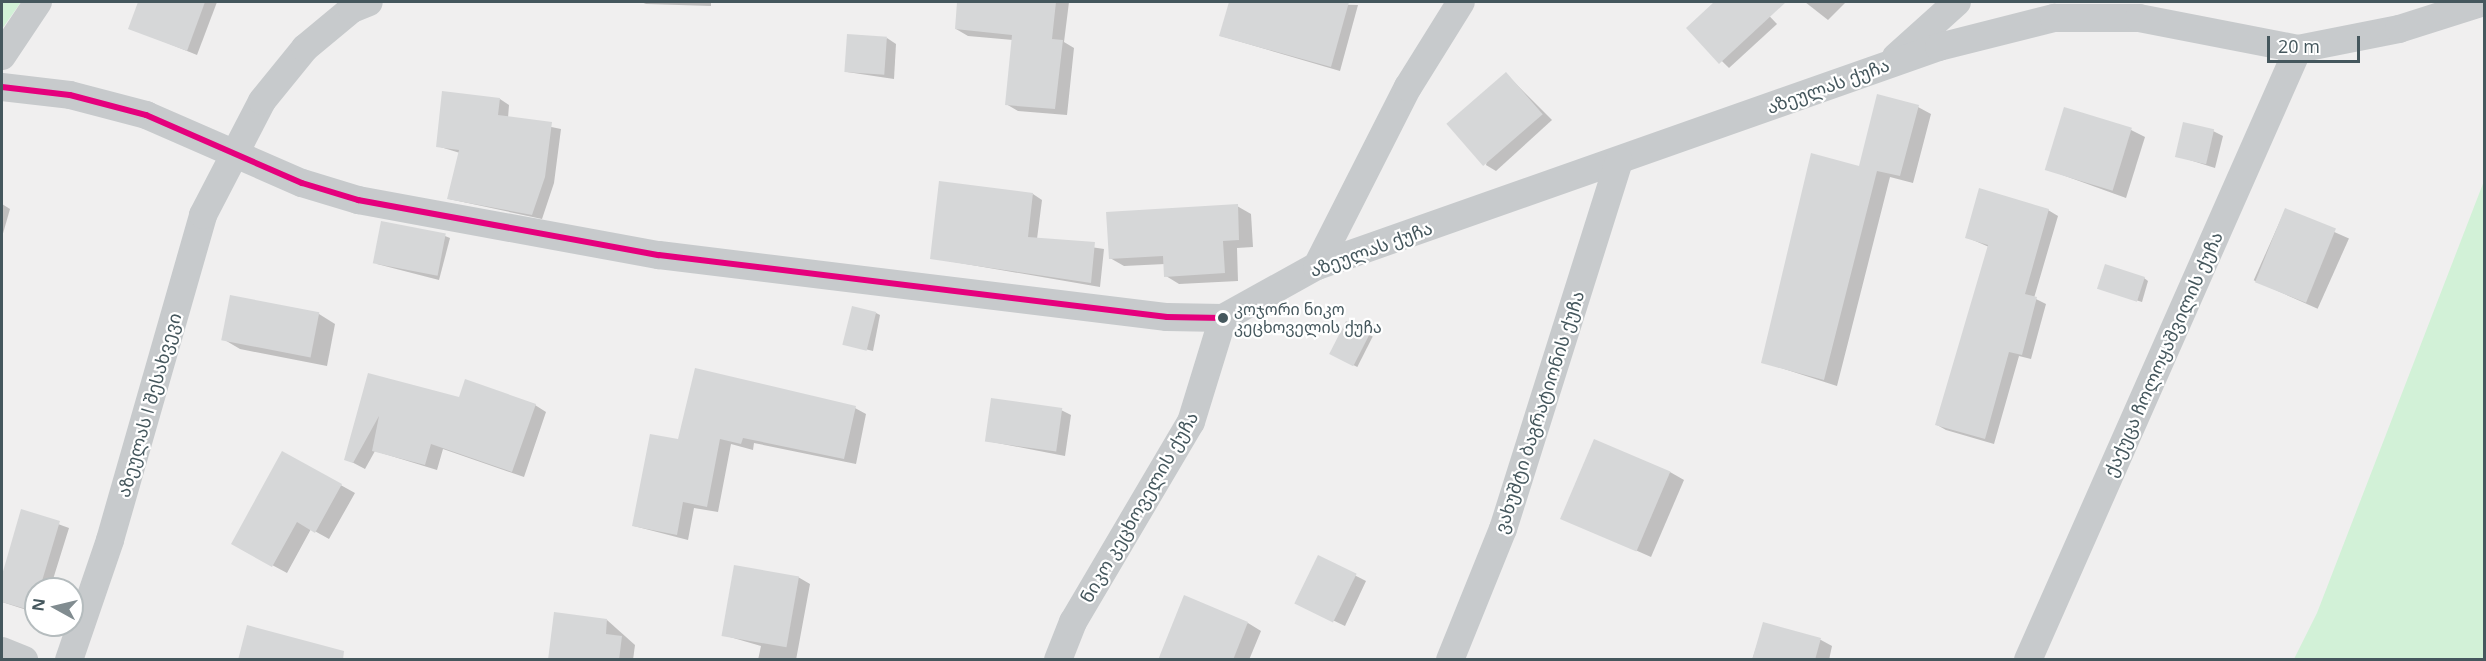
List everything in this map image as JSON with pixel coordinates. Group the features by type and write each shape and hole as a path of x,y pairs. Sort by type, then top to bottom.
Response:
{"street":[{"path":"2,56 38,2"},
{"name":"აზეულას I შესახვევი","path":"69,660 110,540 203,215 262,101 305,48 352,9 369,2"},
{"path":"1317,266 1408,87 1461,2"},
{"path":"1888,65 1957,2"},
{"name":"აზეულას ქუჩა","path":"1222,318 1317,266 1888,65 2054,18 2139,18 2298,49 2399,29 2484,2"},
{"name":"ქაქუცა ჩოლოყაშვილის ქუჩა","path":"2028,660 2298,49"},
{"path":"2,87 70,95 146,115 234,153 358,200 659,255 1167,316 1222,318"},
{"name":"ვახუშტი ბაგრატიონის ქუჩა","path":"1450,660 1503,529 1619,161"},
{"name":"ნიკო კეცხოველის ქუჩა","path":"1058,660 1073,622 1191,422 1222,318"},
{"path":"2,651 24,660"}],"green space":[{"path":"2,2 21,2 2,29"},
{"path":"2484,181 2484,659 2294,659 2317,613"}],"building":[{"path":"138,2 205,2 187,51 128,29"},
{"path":"957,2 1056,2 1052,39 1063,40 1055,109 1005,105 1012,35 955,29"},
{"path":"1229,2 1349,2 1331,67 1219,36"},
{"path":"1714,2 1786,2 1719,64 1686,28"},
{"path":"847,34 887,37 884,75 844,72"},
{"path":"1506,72 1543,114 1483,166 1446,124"},
{"path":"442,91 500,98 498,115 552,122 545,177 532,215 447,199 459,150 436,147"},
{"path":"1877,94 1919,105 1900,176 1877,171 1824,380 1761,363 1811,153 1859,166"},
{"path":"2064,107 2132,128 2113,191 2045,170"},
{"path":"2183,122 2214,129 2206,164 2175,157"},
{"path":"939,181 1033,193 1028,237 1095,242 1091,283 930,259"},
{"path":"1979,188 2049,209 2025,294 2037,297 2022,355 2009,352 1985,439 1935,425 1988,245 1965,238"},
{"path":"1238,204 1239,240 1223,241 1225,273 1164,277 1163,256 1109,259 1106,212"},
{"path":"2285,208 2336,229 2306,303 2255,282"},
{"path":"381,221 446,234 438,276 373,263"},
{"path":"2105,264 2145,277 2137,302 2097,289"},
{"path":"230,295 319,312 311,358 221,340"},
{"path":"852,306 876,312 867,351 842,345"},
{"path":"1346,321 1370,333 1353,366 1329,354"},
{"path":"695,368 856,406 844,459 743,438 741,444 720,439 707,507 683,502 677,535 632,526 650,434 678,439"},
{"path":"368,373 459,397 465,379 536,404 512,472 431,444 425,465 372,451 379,416 353,463 344,460"},
{"path":"991,398 1062,408 1056,452 985,442"},
{"path":"1594,439 1670,471 1636,552 1560,519"},
{"path":"282,451 342,484 315,533 297,522 272,567 231,544"},
{"path":"21,509 60,521 43,577 24,577 24,608 2,602 2,575"},
{"path":"1318,555 1357,574 1333,622 1294,604"},
{"path":"734,565 799,576 786,647 721,636"},
{"path":"1184,595 1248,622 1233,660 1158,660"},
{"path":"554,612 607,619 606,634 622,636 619,660 548,660"},
{"path":"1763,622 1821,638 1815,660 1752,660"},
{"path":"247,625 344,651 343,660 238,660"}],"transit line":[{"path":"2,87 70,95 146,115 302,183 358,200 659,255 1167,317 1223,318"}],"place":[{"name":"კოჯორი ნიკო კეცხოველის ქუჩა","path":"1223,318"}]}
